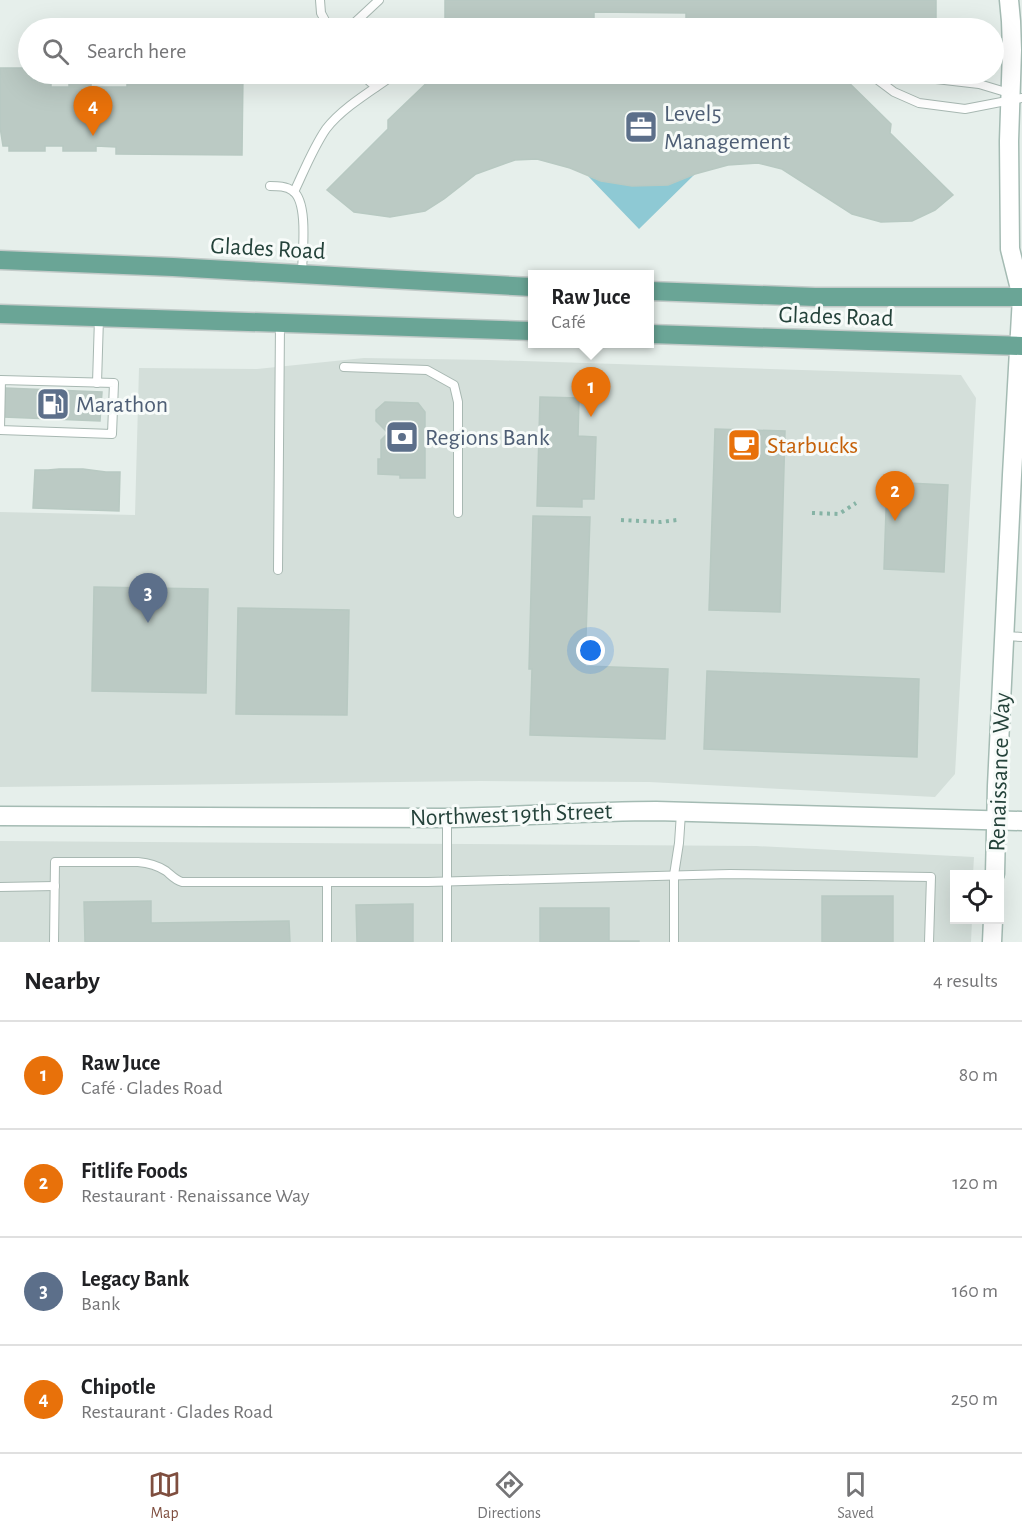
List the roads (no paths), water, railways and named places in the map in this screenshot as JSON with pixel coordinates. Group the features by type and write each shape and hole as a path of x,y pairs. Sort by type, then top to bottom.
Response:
{"main road":[{"name":"Glades Road","path":"0,260 528,287"},
{"name":"Glades Road","path":"654,291 815,297 1022,296"},
{"path":"0,314 528,331"},
{"name":"Glades Road","path":"654,334 1021,346"}],"street":[{"name":"Renaissance Way","path":"995,870 997,820 1013,637 1022,296 1010,249 1016,97 1009,0"},
{"name":"Northwest 19th Street","path":"0,816 447,818 681,811 1022,821"},
{"path":"992,942 993,924"}],"lane":[{"path":"320,0 324,18"},
{"path":"360,18 379,0"},
{"path":"373,84 376,87"},
{"path":"294,192 327,128 345,110 380,84"},
{"path":"883,84 894,92 919,103 965,109 1016,97"},
{"path":"979,84 1016,97"},
{"path":"270,186 285,187 294,192 300,200 303,216 302,274"},
{"path":"97,383 99,317"},
{"path":"278,570 280,323"},
{"path":"344,367 427,370 454,385 458,402 458,513"},
{"path":"1,380 114,383 112,434 0,430 1,380"},
{"path":"674,942 674,875 681,811"},
{"path":"447,818 447,942"},
{"path":"54,942 55,862 138,862 151,863 169,873 174,880 182,882 447,882 730,873 930,877 929,942"},
{"path":"327,882 327,942"},
{"path":"0,887 55,886"}],"water":[{"path":"695,174 639,229 588,176 601,181 632,186 668,185"}],"place":[{"name":"Level5 Management","path":"641,127"},
{"name":"Chipotle","path":"93,136"},
{"name":"Marathon","path":"53,404"},
{"name":"Raw Juce","path":"591,417"},
{"name":"Regions Bank","path":"402,437"},
{"name":"Starbucks","path":"744,445"},
{"name":"Fitlife Foods","path":"895,521"},
{"name":"Legacy Bank","path":"148,623"}]}
